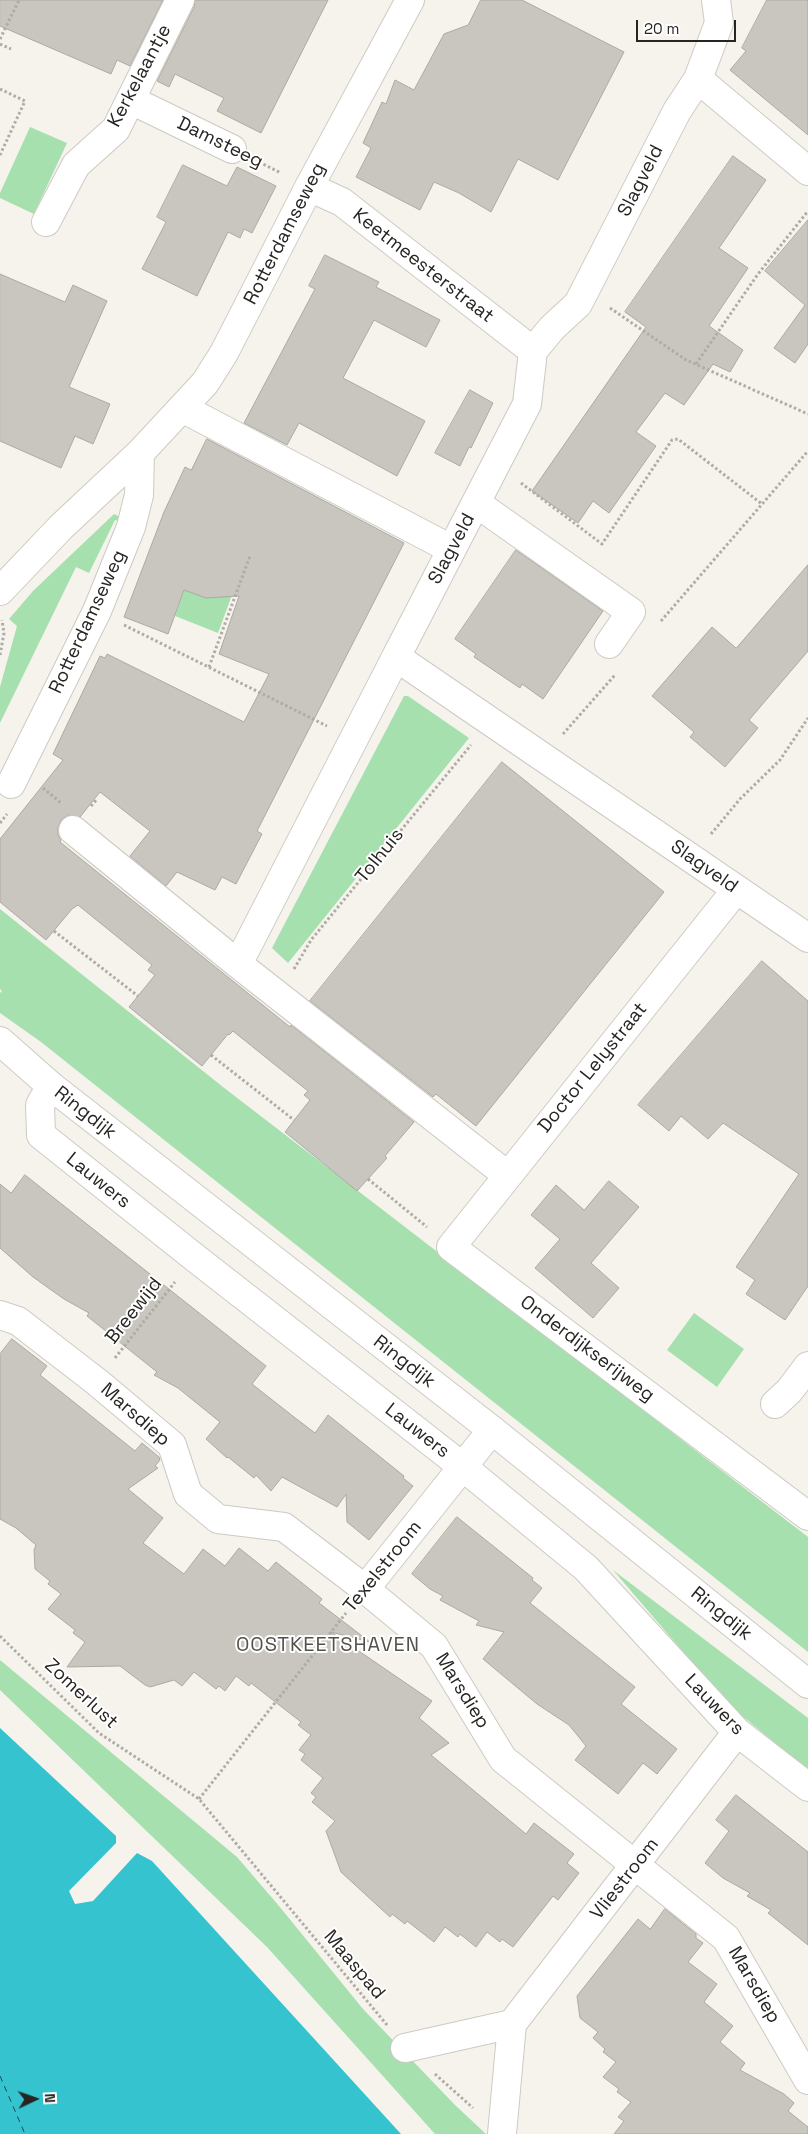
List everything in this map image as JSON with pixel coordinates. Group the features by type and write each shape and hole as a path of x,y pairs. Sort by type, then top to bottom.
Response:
{"street":[{"name":"Kerkelaantje","path":"46,222 76,165 116,130 180,0"},
{"name":"Rotterdamseweg","path":"0,591 61,527 140,453 205,383 224,353 309,187 410,0"},
{"name":"Slagveld","path":"716,0 719,23 698,79 677,111 578,304 552,328 532,352 527,404 396,657 808,938"},
{"path":"698,79 808,171"},
{"name":"Damsteeg","path":"131,100 232,148"},
{"name":"Keetmeesterstraat","path":"309,187 342,202 532,352"},
{"path":"182,408 451,549"},
{"name":"Rotterdamseweg","path":"14,778 97,611 131,528 139,495 140,453"},
{"path":"476,503 631,612 615,656"},
{"path":"238,964 396,657"},
{"path":"73,830 278,996 507,1175"},
{"name":"Doctor Lelystraat","path":"451,1246 736,890"},
{"name":"Ringdijk","path":"0,1041 51,1086 492,1430 808,1684"},
{"name":"Lauwers","path":"51,1086 40,1105 41,1135 463,1467 586,1568 737,1732 808,1787"},
{"name":"Onderdijkserijweg","path":"451,1246 808,1516"},
{"name":"Marsdiep","path":"0,1315 18,1321 97,1382 172,1445 188,1494 218,1519 284,1527 365,1589 434,1646 503,1758 637,1864 726,1938 808,2080"},
{"path":"775,1404 808,1366"},
{"name":"Texelstroom","path":"365,1589 492,1430"},
{"name":"Vliestroom","path":"512,2024 737,1732"},
{"path":"406,2048 512,2024 502,2134"}],"path":[{"path":"0,39 19,0"},
{"path":"0,44 11,49"},
{"path":"0,89 24,101 0,154"},
{"name":"Damsteeg","path":"232,148 309,187"},
{"path":"696,364 758,274 808,211"},
{"path":"585,291 686,360 808,414"},
{"path":"496,464 602,544 672,440 678,439 762,504"},
{"path":"659,623 808,451"},
{"path":"209,667 250,556"},
{"path":"97,611 354,739"},
{"path":"0,618 4,633 0,655"},
{"path":"543,757 615,656"},
{"path":"692,858 740,799 780,760 808,718"},
{"name":"Tolhuis","path":"278,996 311,940 491,722"},
{"path":"803,728 808,725"},
{"path":"14,778 31,779 81,819 73,830"},
{"path":"54,931 138,996"},
{"path":"211,1054 294,1120"},
{"path":"368,1179 451,1246"},
{"name":"Breewijd","path":"97,1382 194,1257"},
{"name":"Texelstroom","path":"199,1799 365,1589"},
{"name":"Zomerlust","path":"0,1636 99,1733 199,1799"},
{"name":"Maaspad","path":"199,1799 406,2048 502,2134"}],"green space":[{"path":"30,127 67,143 34,214 0,198 0,193"},
{"path":"114,514 126,520 124,523 115,520 89,573 76,567 0,723 0,687 17,626 9,619 33,591"},
{"path":"186,585 232,595 218,633 175,616"},
{"path":"404,696 408,696 469,738 288,963 272,948"},
{"path":"0,909 223,1087 808,1537 808,1652 41,1042 0,1013 0,993 2,991 0,989"},
{"path":"694,1313 744,1349 717,1387 667,1350"},
{"path":"613,1570 808,1718 808,1770 741,1715 715,1689"},
{"path":"0,1660 237,1857 363,2009 455,2105 486,2134 435,2134 267,1947 0,1690"}],"water":[{"path":"0,1728 116,1836 116,1843 69,1891 75,1904 93,1901 137,1853 152,1861 401,2134 0,2134"}],"building":[{"path":"0,0 163,0 130,66 117,60 111,74 0,26"},
{"path":"195,0 328,0 261,133 217,111 224,98 175,74 169,87 157,81 194,7"},
{"path":"481,0 522,0 624,52 558,180 518,159 491,212 459,193 434,182 420,210 356,177 371,148 363,143 382,102 386,104 395,80 414,90 444,34 468,25"},
{"path":"767,0 808,0 808,135 730,70 746,51 742,48"},
{"path":"733,156 766,180 719,248 748,268 709,326 743,350 730,372 713,364 684,405 665,393 636,432 656,446 609,513 593,501 578,523 532,491 646,327 625,312"},
{"path":"183,165 227,186 237,167 276,186 252,233 244,229 240,238 228,232 197,296 142,269 166,222 157,217"},
{"path":"808,220 808,344 795,363 774,348 805,305 765,271"},
{"path":"325,255 379,282 376,287 440,320 426,347 374,320 343,378 425,421 397,476 299,423 287,445 244,423 315,289 309,286"},
{"path":"0,274 65,302 73,285 107,301 69,387 110,404 93,444 75,436 61,468 0,441"},
{"path":"470,390 493,403 460,466 435,453"},
{"path":"207,439 404,543 257,831 262,834 236,884 222,877 215,890 177,872 166,886 130,856 150,831 100,792 80,817 68,815 61,820 58,827 58,835 61,840 60,842 290,1027 291,1025 414,1122 385,1156 387,1158 357,1191 285,1132 310,1100 304,1095 308,1091 233,1031 228,1034 202,1066 129,1007 155,975 148,970 152,965 78,905 72,909 46,940 0,902 0,839 63,760 53,754 100,656 105,658 107,654 244,722 269,674 219,654 239,596 206,598 184,590 168,634 124,617 164,512 185,467 191,470"},
{"path":"516,550 603,611 543,699 522,684 520,688 474,657 476,654 455,639"},
{"path":"808,565 808,651 749,720 758,728 725,767 690,737 694,732 652,696 712,627 736,648"},
{"path":"502,762 664,892 476,1126 436,1094 433,1097 310,1001"},
{"path":"762,961 808,1001 808,1286 785,1320 746,1294 755,1280 736,1267 799,1174 723,1123 708,1139 681,1116 669,1131 638,1105"},
{"path":"25,1175 266,1366 252,1384 315,1433 328,1415 404,1476 403,1478 413,1486 369,1540 347,1522 346,1494 337,1507 282,1477 271,1491 256,1475 254,1478 227,1458 206,1439 220,1422 178,1388 154,1375 157,1372 87,1316 89,1313 64,1299 33,1277 0,1248 0,1184 11,1193"},
{"path":"609,1181 639,1207 591,1263 619,1288 593,1318 535,1268 560,1239 531,1215 556,1185 584,1210"},
{"path":"12,1339 47,1366 40,1375 135,1451 142,1443 159,1457 160,1460 155,1466 158,1468 128,1489 163,1518 143,1543 184,1574 203,1549 225,1566 239,1548 268,1571 276,1562 322,1599 319,1603 370,1642 331,1632 432,1701 419,1718 449,1743 431,1755 526,1834 534,1823 574,1854 567,1863 579,1873 558,1900 553,1896 513,1947 502,1939 500,1942 487,1932 476,1947 460,1934 458,1937 445,1927 434,1942 407,1921 405,1924 392,1914 390,1917 341,1872 326,1831 335,1821 312,1802 316,1797 311,1793 323,1778 301,1760 305,1754 299,1750 311,1735 298,1725 301,1722 251,1683 249,1686 236,1676 225,1691 219,1686 216,1689 194,1672 182,1686 174,1680 150,1687 120,1666 67,1667 85,1642 73,1633 75,1630 48,1609 61,1594 48,1584 50,1581 35,1569 34,1550 36,1545 16,1528 0,1519 0,1354"},
{"path":"457,1517 533,1578 532,1580 542,1588 530,1603 635,1687 621,1704 677,1749 657,1774 643,1763 618,1794 575,1760 586,1746 569,1725 537,1704 483,1659 504,1632 476,1625 479,1621 440,1600 443,1596 430,1589 412,1574"},
{"path":"736,1795 808,1852 808,1945 768,1913 771,1910 747,1896 750,1893 723,1878 705,1863 729,1831 716,1820"},
{"path":"665,1909 696,1934 696,1938 703,1943 688,1962 717,1984 704,2002 733,2026 720,2042 745,2063 740,2070 784,2094 794,2103 788,2111 808,2127 808,2134 614,2134 624,2121 618,2117 631,2102 617,2092 619,2089 603,2077 616,2062 603,2052 605,2049 593,2038 598,2032 580,2018 577,1996 638,1919 650,1929"}],"ferry route":[{"path":"0,2076 25,2134"}],"district":[{"name":"OOSTKEETSHAVEN","path":"328,1646"}]}
